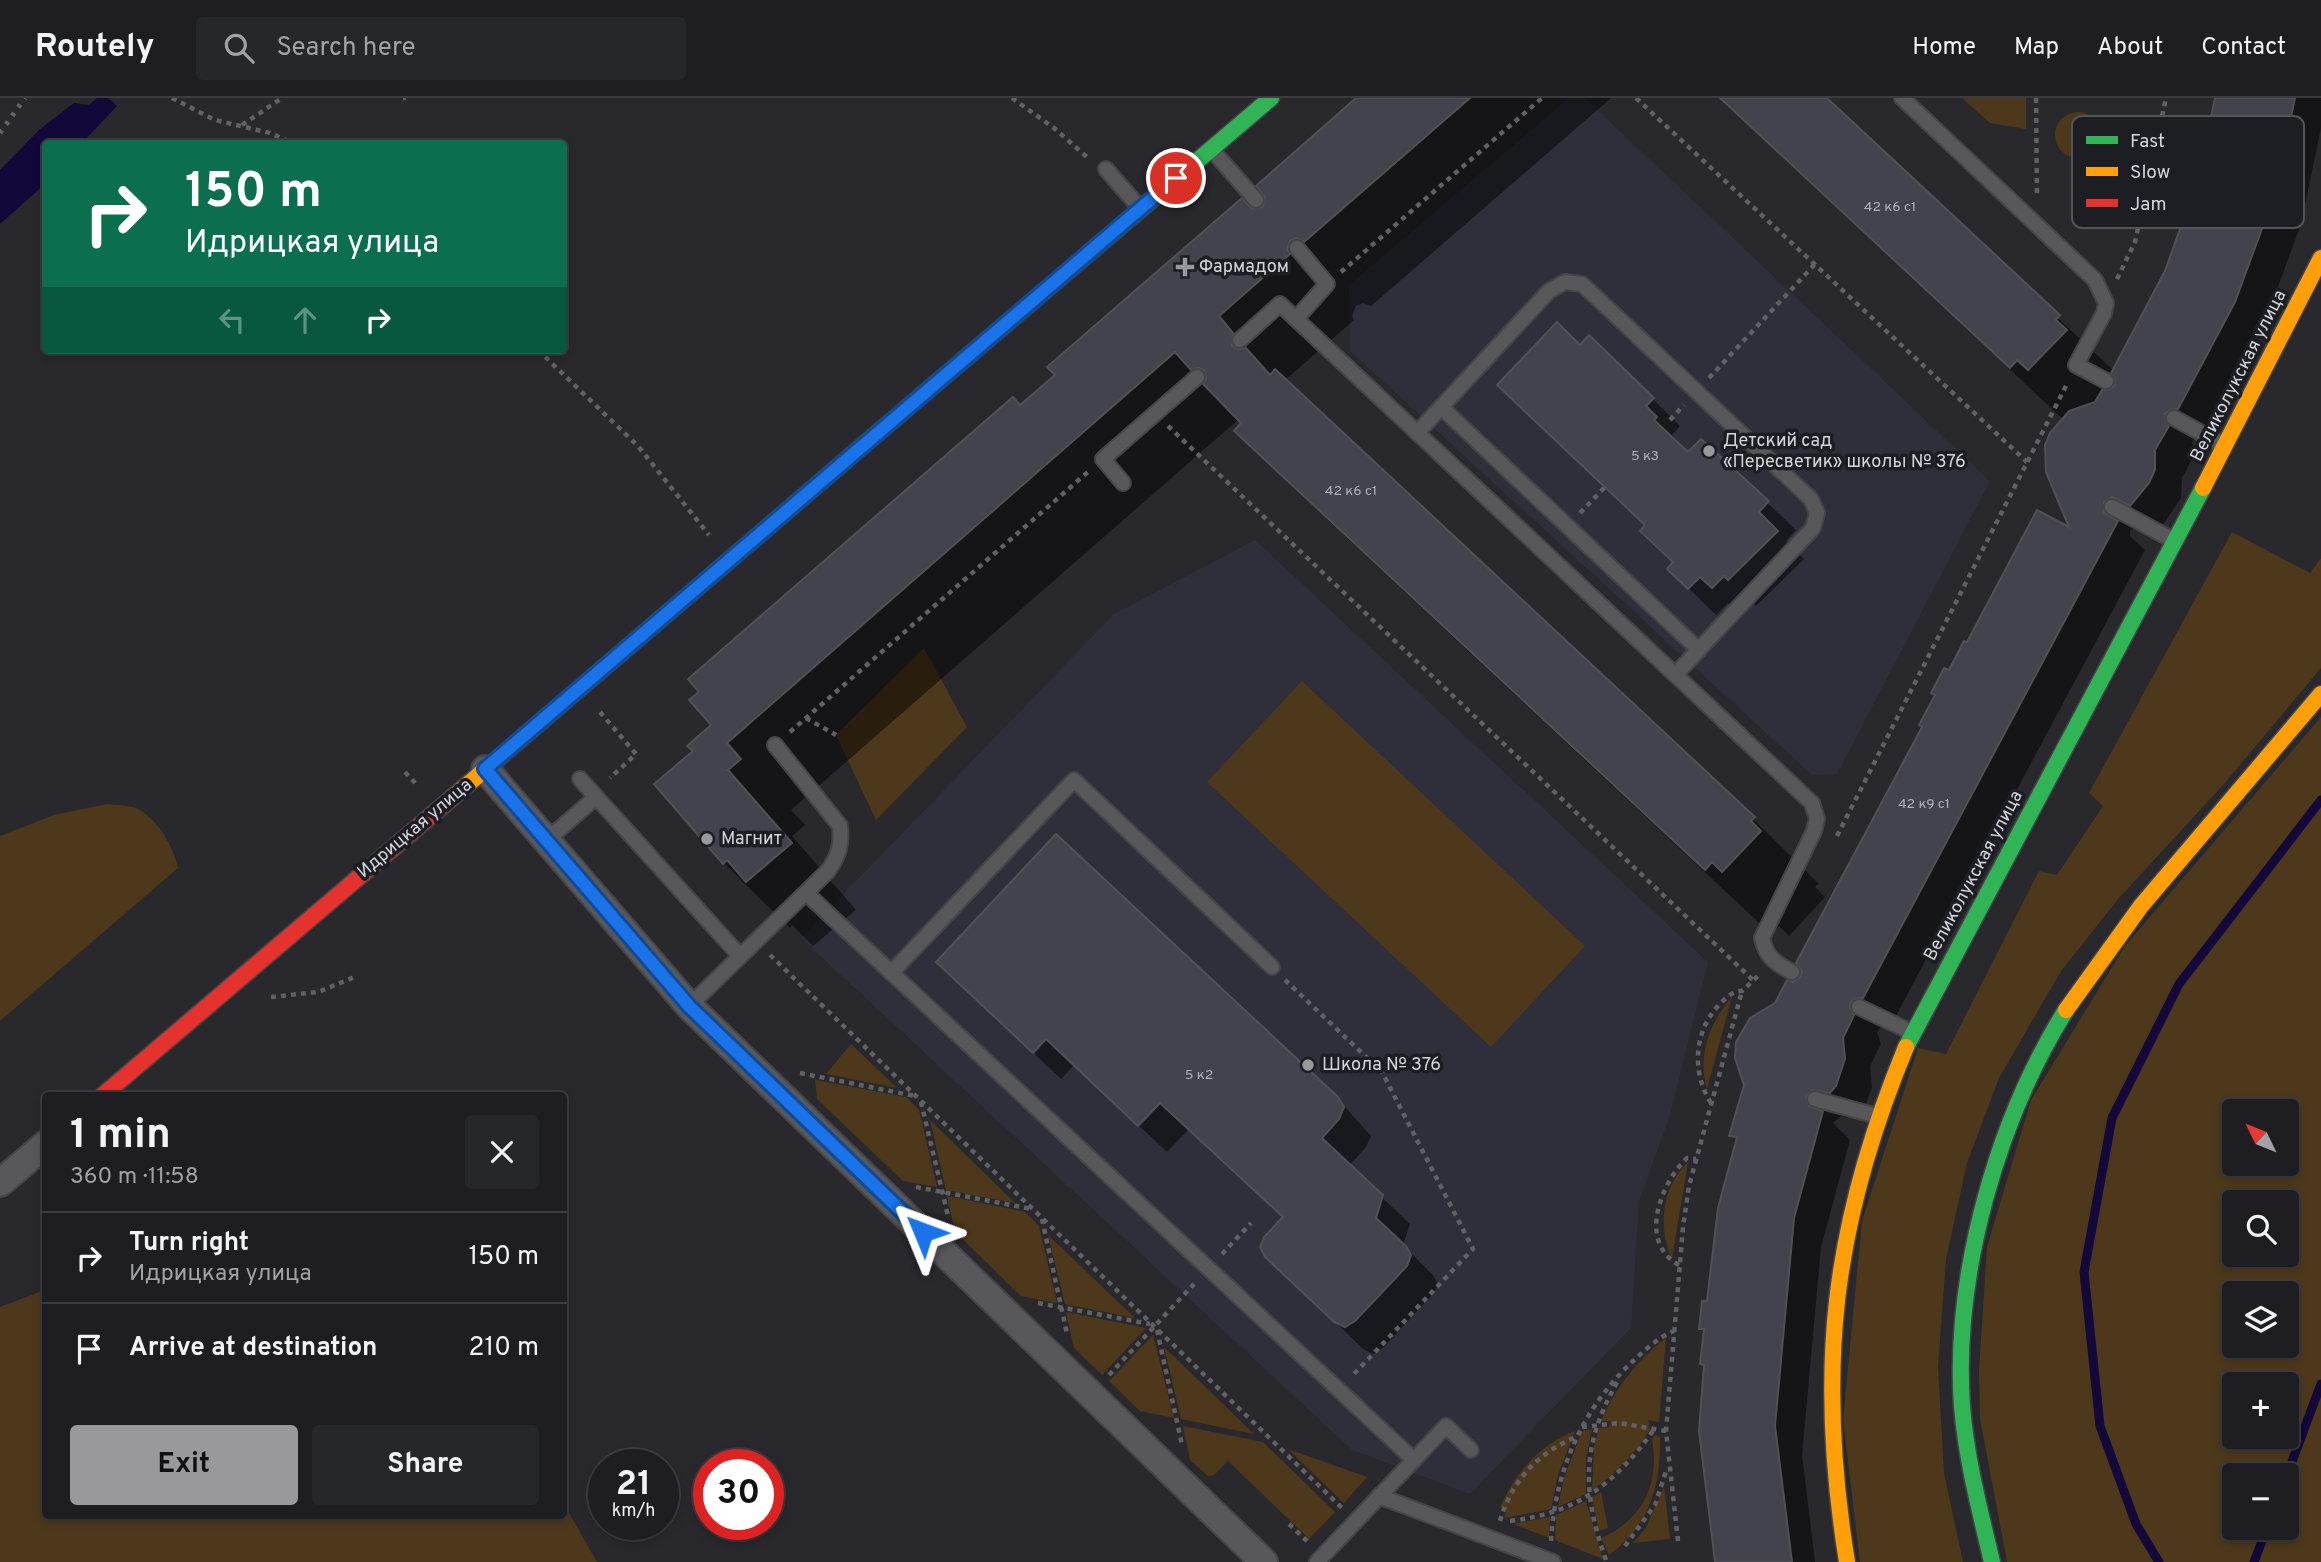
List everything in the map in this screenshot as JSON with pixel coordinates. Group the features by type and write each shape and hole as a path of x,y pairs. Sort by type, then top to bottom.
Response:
{"main road":[{"name":"Идрицкая улица","path":"107,1092 1270,98"},
{"name":"Великолукская улица","path":"1847,1562 1838,1509 1830,1415 1832,1341 1850,1220 1879,1116 1912,1033 2226,446 2321,258"},
{"path":"1992,1562 1963,1415 1965,1324 1974,1242 1994,1163 2025,1088 2051,1035 2115,938 2321,694"}],"street":[{"path":"485,769 689,1006 1264,1562"},
{"path":"0,1183 42,1147"}],"lane":[{"path":"1902,98 2095,281 2106,303 2104,313 2076,365 2106,381"},
{"path":"1211,149 1256,200"},
{"path":"1107,169 1140,208"},
{"path":"1296,319 1328,284 1297,248"},
{"path":"1417,433 1549,291 1565,282 1582,284 1811,499 1817,513 1813,528 1675,675"},
{"path":"1240,340 1280,304 1812,803 1816,811 1814,831 1762,938 1772,962 1792,972"},
{"path":"1124,483 1103,459 1197,377"},
{"path":"1441,407 1699,650"},
{"path":"2174,418 2226,446"},
{"path":"2112,507 2175,541"},
{"path":"689,1006 806,893 838,856 842,842 840,826 775,746"},
{"path":"580,779 740,956"},
{"path":"891,973 1074,780 1272,967"},
{"path":"546,841 596,797"},
{"path":"806,893 1414,1460"},
{"path":"1859,1007 1912,1033"},
{"path":"1815,1099 1879,1116"},
{"path":"1317,1562 1446,1426 1471,1450"},
{"path":"1379,1496 1553,1562"}],"path":[{"path":"172,98 215,120 283,140"},
{"path":"242,126 282,98"},
{"path":"1012,98 1054,128 1084,156 1107,169"},
{"path":"1328,284 1542,98"},
{"path":"1636,98 2027,461"},
{"path":"2036,98 2038,226"},
{"path":"2162,116 2166,98"},
{"path":"2106,303 2135,242 2138,228"},
{"path":"1670,419 1815,264"},
{"path":"542,354 638,446 699,522"},
{"path":"1835,840 2076,365"},
{"path":"1155,414 1753,980"},
{"path":"775,746 1103,459"},
{"path":"579,688 636,754 609,777 618,788"},
{"path":"806,718 836,734"},
{"path":"765,950 1342,1509"},
{"path":"1272,967 1382,1072 1473,1249 1339,1390"},
{"path":"265,997 318,992 357,976"},
{"path":"1678,1541 1666,1431 1679,1265 1689,1186 1742,991 1735,991 1712,1012 1703,1030 1697,1064 1701,1088 1711,1103"},
{"path":"795,1072 915,1096"},
{"path":"921,1101 948,1219"},
{"path":"1679,1265 1664,1252 1657,1218 1659,1200 1665,1183 1678,1167 1687,1158 1696,1159"},
{"path":"911,1186 1032,1209"},
{"path":"1041,1218 1070,1348"},
{"path":"1104,1380 1251,1223"},
{"path":"1034,1303 1154,1327"},
{"path":"1154,1327 1183,1447"},
{"path":"1551,1542 1561,1475 1581,1427 1624,1371 1654,1343 1674,1331"},
{"path":"1606,1560 1591,1516 1587,1474 1597,1425 1624,1371"},
{"path":"1581,1427 1619,1423 1666,1431"},
{"path":"1576,1437 1554,1446 1534,1462 1506,1501 1500,1522 1554,1512 1589,1496 1632,1460 1655,1428"},
{"path":"1625,1546 1655,1506 1668,1464"},
{"path":"1289,1524 1309,1543"}],"shaded area":[{"path":"97,98 108,98 117,106 85,140 42,140 42,187 0,224 0,170 39,130 74,103 89,105"},
{"name":"Детский сад «Пересветик» школы № 376","path":"1569,98 1585,98 1990,481 1837,774 1812,775 1350,351 1349,285"},
{"path":"1962,98 2026,98 2026,129 1990,123"},
{"path":"2069,114 2090,116 2072,116 2072,157 2069,156 2057,144 2057,126"},
{"path":"2232,532 2310,573 2321,558 2321,668 2224,784 2119,898 2061,971 1999,1078 1967,1163 1946,1259 1938,1367 1944,1473 1963,1562 1860,1562 1843,1420 1862,1221 1918,1048 1946,1054 2039,871 2057,875 2103,806 2089,793"},
{"name":"Школа № 376","path":"1255,540 1708,962 1670,1115 1639,1201 1631,1328 1470,1494 1352,1450 801,938 1114,614"},
{"path":"924,648 967,727 876,820 836,735"},
{"path":"1302,681 1585,946 1491,1047 1207,782"},
{"path":"2321,717 2321,1562 2007,1562 1980,1419 1979,1370 1987,1247 2031,1100 2125,946"},
{"path":"107,804 136,808 150,818 168,842 178,868 0,1021 0,836 54,815"},
{"path":"1732,997 1707,1089 1703,1064 1707,1040 1717,1018"},
{"path":"851,1044 897,1088 826,1074"},
{"path":"815,1080 906,1097 919,1110 937,1187 903,1181 817,1099"},
{"path":"930,1120 1015,1203 946,1190"},
{"path":"1688,1162 1672,1259 1665,1233 1665,1208 1672,1183"},
{"path":"947,1196 1025,1212 1039,1226 1057,1303 1021,1296 955,1232"},
{"path":"1048,1235 1135,1318 1065,1304"},
{"path":"42,1291 42,1519 567,1519 567,1509 597,1562 0,1562 0,1307"},
{"path":"1066,1312 1146,1328 1102,1375 1074,1348"},
{"path":"1153,1335 1174,1418 1140,1411 1109,1381"},
{"path":"1666,1338 1659,1422 1648,1420 1650,1430 1638,1447 1617,1470 1592,1490 1594,1447 1599,1428 1609,1427 1611,1421 1601,1421 1620,1386 1636,1366"},
{"path":"1164,1347 1254,1434 1181,1419"},
{"path":"1183,1426 1263,1442 1335,1512 1309,1539 1228,1461 1214,1475 1208,1476 1190,1460"},
{"path":"1592,1429 1586,1458 1586,1494 1558,1507 1564,1478 1582,1431"},
{"path":"1575,1431 1558,1475 1551,1509 1504,1518 1507,1509 1500,1508 1521,1472 1550,1444"},
{"path":"1655,1435 1660,1437 1660,1455 1650,1504 1634,1532 1609,1555 1601,1538 1628,1521 1645,1498 1653,1470 1652,1439"},
{"path":"1288,1449 1367,1477 1344,1503"},
{"path":"1664,1486 1670,1539 1633,1543 1646,1528"},
{"path":"1601,1492 1608,1528 1599,1531 1592,1497"},
{"path":"1586,1501 1603,1559 1555,1540 1556,1515"},
{"path":"1550,1517 1549,1538 1513,1524"}],"building":[{"path":"1356,98 1470,98 1304,242 1296,238 1290,241 1287,249 1290,254 1219,316 1233,333 1232,346 1238,349 1246,348 1270,375 1275,369 1755,817 1751,821 1761,831 1722,872 1712,862 1705,870 1234,431 1241,423 1203,384 1206,379 1205,371 1199,368 1191,370 1175,352 727,743 741,759 728,770 792,843 746,882 727,860 723,864 654,784 693,751 687,746 711,725 689,700 699,692 688,679 1013,397 1020,405 1055,375 1047,367 1242,198 1252,209 1263,207 1265,197 1256,186"},
{"path":"1720,98 1827,98 2060,315 2056,320 2067,330 2028,370 2017,360 2010,368"},
{"path":"2215,98 2295,98 2291,116 2211,116"},
{"path":"2180,228 2262,228 2235,302 2178,409 2165,414 2169,426 2155,450 2155,470 2149,483 2130,506 2112,497 2104,502 2104,513 2118,521 1863,998 1851,1002 1850,1008 1854,1015 1843,1038 1845,1059 1836,1086 1830,1093 1813,1090 1806,1096 1809,1106 1823,1111 1794,1218 1775,1426 1792,1562 1715,1562 1699,1431 1704,1365 1700,1364 1704,1329 1699,1329 1702,1301 1707,1301 1718,1208 1737,1137 1729,1136 1744,1085 1735,1058 1736,1042 1750,1018 1775,1003 1787,980 1793,982 1800,977 1802,971 1796,963 1922,727 1919,725 1935,695 1931,693 1944,668 1949,670 1964,641 1967,642 2037,510 2069,527 2046,472 2045,445 2050,433 2069,411 2095,402 2102,390 2115,385 2111,373 2165,271"},
{"path":"1557,322 1580,345 1589,335 1654,398 1646,406 1657,417 1654,420 1688,452 1701,439 1769,501 1759,512 1778,531 1728,580 1724,576 1712,588 1700,577 1688,589 1667,569 1673,562 1640,531 1645,525 1497,385"},
{"path":"1056,834 1338,1097 1344,1107 1339,1119 1322,1138 1383,1195 1376,1218 1406,1246 1411,1255 1407,1266 1355,1321 1345,1327 1334,1322 1265,1257 1260,1247 1264,1237 1283,1217 1160,1103 1138,1126 1046,1039 1033,1053 936,962"}],"waterway":[{"path":"2159,1562 2136,1524 2100,1426 2084,1272 2112,1118 2179,984 2321,800"},
{"path":"2291,1463 2321,1384"},
{"path":"2254,1562 2262,1540"}],"railway":[{"path":"0,133 25,98"}],"traffic: fast":[{"path":"873,437 1271,98"},
{"path":"1906,1047 2203,488"},
{"path":"1992,1562 1964,1426 1961,1356 1965,1304 1973,1252 2000,1150 2019,1100 2066,1010"}],"traffic: slow":[{"path":"2203,488 2321,258"},
{"path":"453,797 873,437"},
{"path":"2066,1010 2141,906 2321,694"},
{"path":"1847,1562 1833,1426 1837,1300 1861,1176 1906,1047"}],"traffic: jam":[{"path":"107,1092 453,797"}],"place":[{"name":"Фармадом","path":"1185,267"},
{"name":"Детский сад «Пересветик» школы № 376","path":"1709,451"},
{"name":"Магнит","path":"707,839"},
{"name":"Школа № 376","path":"1308,1065"}],"route":[{"path":"923,1232 689,1006 485,769 1176,178"}]}
